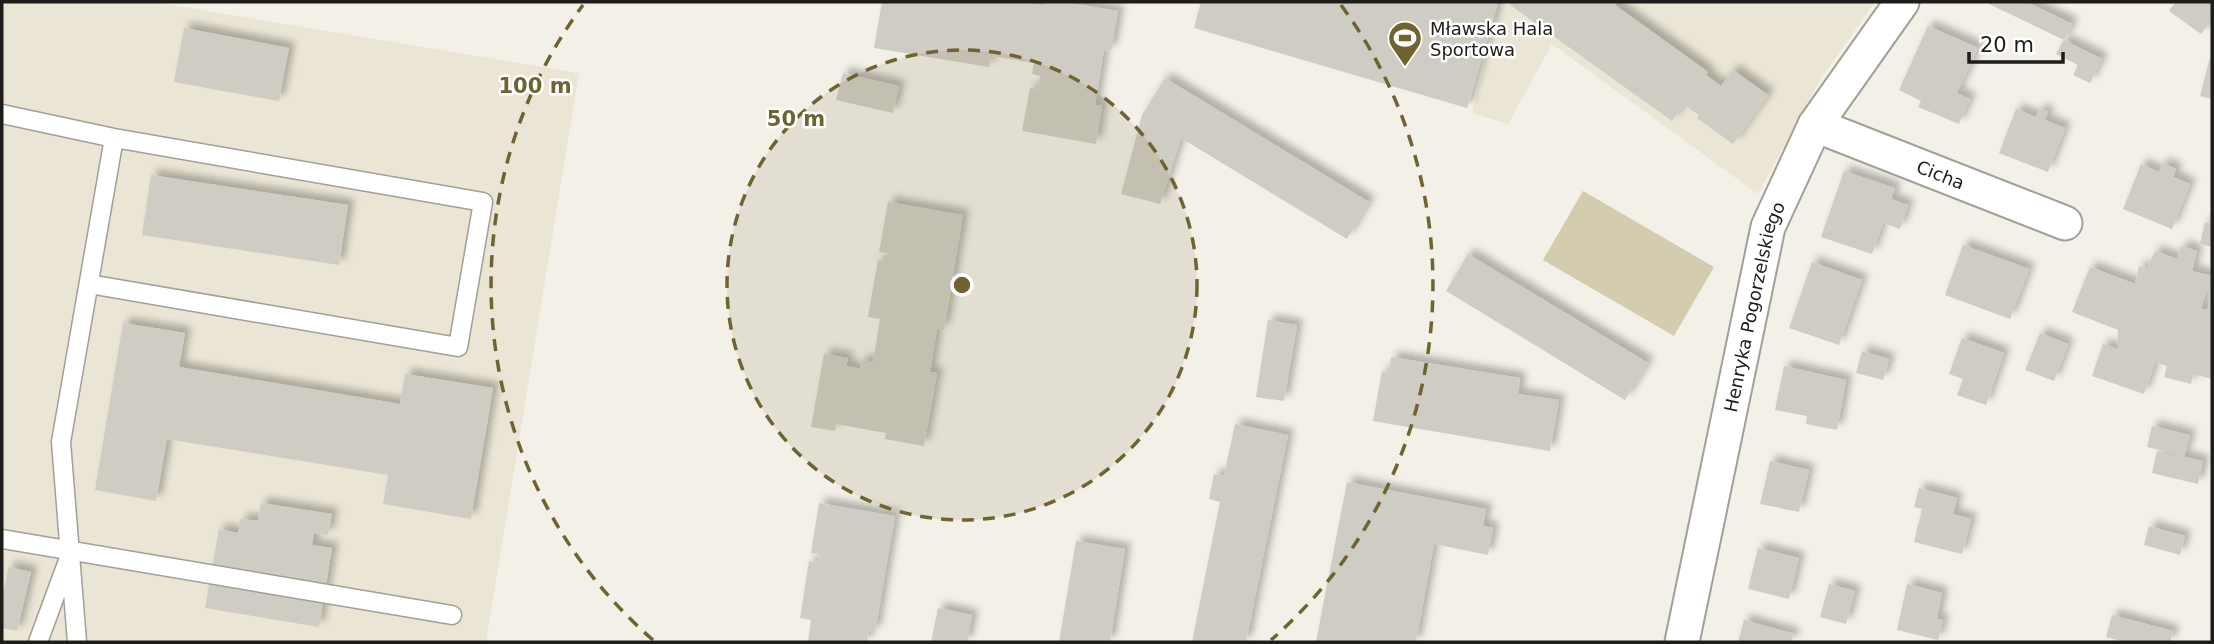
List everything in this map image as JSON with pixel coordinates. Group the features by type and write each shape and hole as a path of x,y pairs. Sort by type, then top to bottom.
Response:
{"street":[{"name":"Henryka Pogorzelskiego","path":"1682,642 1768,227 1815,125 1902,2"},
{"name":"Cicha","path":"1815,125 2065,223"}],"lane":[{"path":"2,114 114,138 482,202 458,347 89,284"},
{"path":"77,642 61,442 114,138"},
{"path":"2,539 452,615"},
{"path":"38,642 71,551"}],"shaded area":[{"path":"2,2 154,2 579,73 486,642 2,642"},
{"path":"1499,2 1875,2 1821,78 1758,194 1552,44 1508,124 1472,113"},
{"path":"1583,191 1714,267 1674,336 1543,260"}],"building":[{"path":"882,2 1021,2 1043,5 1044,2 1064,2 1118,11 1111,51 1104,50 1095,105 1102,106 1096,144 1022,131 1030,88 1038,89 1040,76 1032,74 1034,63 991,56 989,67 874,48"},
{"name":"Mławska Hala Sportowa","path":"1201,2 1498,2 1467,108 1194,28"},
{"path":"1513,2 1618,2 1615,5 1708,72 1706,75 1721,86 1733,70 1768,95 1733,144 1684,105 1672,121 1510,5"},
{"path":"1985,2 2027,2 2072,24 2064,40"},
{"path":"2176,2 2212,2 2212,19 2201,34 2169,11"},
{"path":"1928,26 1978,48 1957,93 1970,99 1959,124 1918,107 1921,101 1899,90"},
{"path":"184,28 289,48 279,101 174,82"},
{"path":"2064,40 2102,59 2090,83 2073,75 2078,65 2056,54"},
{"path":"2212,58 2212,99 2200,96"},
{"path":"843,73 899,86 893,113 836,100"},
{"path":"1165,78 1369,202 1347,239 1181,138 1160,204 1121,194 1142,115"},
{"path":"2016,109 2036,117 2039,109 2048,112 2045,120 2065,128 2048,172 1999,153"},
{"path":"2162,163 2176,169 2173,177 2190,184 2172,229 2123,209 2141,164 2159,172"},
{"path":"1844,171 1895,188 1891,199 1908,205 1900,229 1883,223 1872,254 1821,237"},
{"path":"151,175 348,205 339,265 142,235"},
{"path":"888,202 963,215 944,330 937,329 930,372 937,373 924,446 885,439 886,433 836,424 835,431 811,427 824,354 848,358 846,366 860,369 861,360 873,362 880,319 868,317 878,260 886,261 888,253 879,252"},
{"path":"2205,222 2212,224 2212,247 2200,244"},
{"path":"1963,245 2029,269 2010,319 1945,295"},
{"path":"2181,246 2197,251 2192,271 2212,276 2212,294 2206,292 2201,309 2207,310 2212,296 2212,379 2193,374 2191,384 2164,377 2167,366 2155,362 2144,394 2092,376 2103,344 2117,349 2118,330 2072,312 2090,267 2135,284 2139,266 2147,269 2155,251 2177,259"},
{"path":"1468,254 1648,363 1625,400 1446,291"},
{"path":"1812,262 1862,280 1839,345 1789,328"},
{"path":"1268,320 1297,325 1284,401 1256,397"},
{"path":"123,323 185,333 179,367 400,404 405,374 493,388 471,519 383,504 388,475 167,439 156,501 95,490"},
{"path":"2040,333 2068,344 2054,381 2025,370"},
{"path":"1962,338 2004,353 1986,405 1957,395 1963,379 1949,374"},
{"path":"1862,351 1889,359 1883,380 1856,373"},
{"path":"1391,357 1520,378 1518,394 1559,400 1550,451 1373,421 1382,371 1389,373"},
{"path":"1784,366 1846,380 1837,430 1806,424 1807,416 1775,410"},
{"path":"1235,424 1288,435 1246,642 1192,642 1220,502 1209,499 1214,474 1224,476"},
{"path":"2152,426 2190,435 2184,456 2147,447"},
{"path":"2157,451 2203,461 2198,484 2152,473"},
{"path":"1770,461 1809,470 1799,512 1760,504"},
{"path":"1347,482 1486,509 1483,526 1493,528 1488,555 1434,544 1416,642 1316,642"},
{"path":"1919,488 1957,498 1953,514 1971,519 1962,554 1914,542 1922,509 1914,507"},
{"path":"261,503 332,514 328,535 314,533 312,545 332,548 319,627 205,608 219,529 238,533 241,519 258,521"},
{"path":"819,503 895,516 875,632 869,631 867,642 808,642 811,620 800,618 809,561 818,562 819,554 811,553"},
{"path":"2149,526 2185,536 2180,555 2144,545"},
{"path":"1076,541 1125,549 1110,642 1059,642"},
{"path":"1758,548 1799,558 1789,599 1748,589"},
{"path":"9,567 31,572 17,631 2,628 2,597"},
{"path":"1829,584 1855,591 1846,624 1820,617"},
{"path":"1907,584 1942,593 1937,619 1943,620 1938,640 1897,630"},
{"path":"938,608 972,615 967,642 931,642"},
{"path":"2112,615 2173,631 2170,642 2125,642 2106,637"},
{"path":"1744,620 1794,634 1791,642 1738,642"}],"place":[{"name":"Mławska Hala Sportowa","path":"1405,68"}]}
